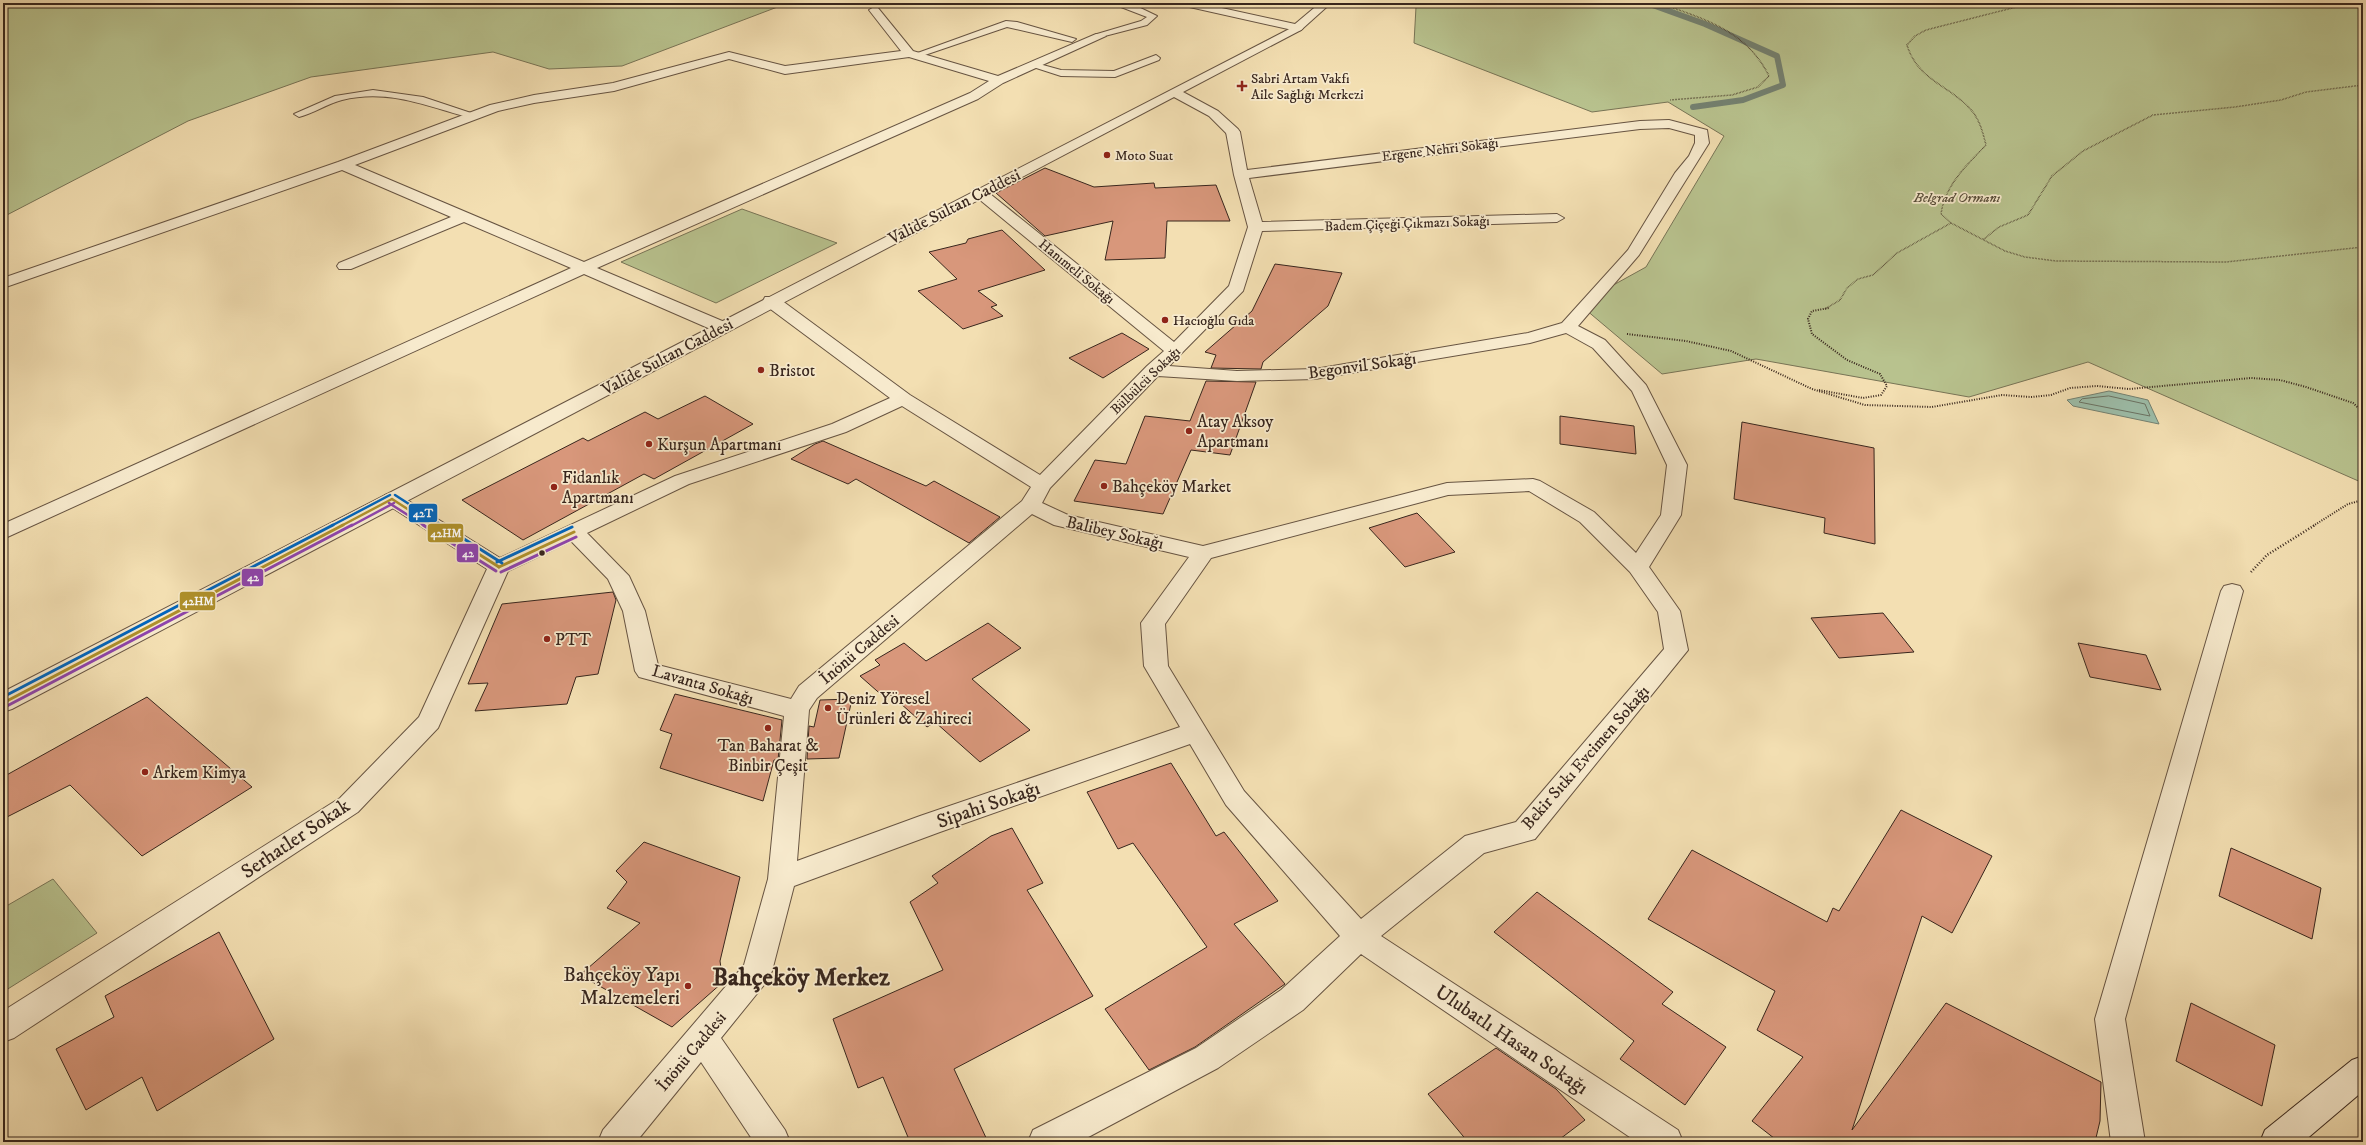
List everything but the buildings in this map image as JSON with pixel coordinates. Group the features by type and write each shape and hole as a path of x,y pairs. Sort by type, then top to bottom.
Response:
{"street":[{"path":"1185,3 1297,28"},
{"name":"Valide Sultan Caddesi","path":"3,703 979,192 1174,93 1297,28 1326,3"},
{"path":"874,10 912,54"},
{"path":"3,532 582,269 974,96 999,80 1100,36"},
{"path":"3,283 343,165 472,115 534,99 614,86 729,55 785,70 912,54 999,80"},
{"path":"1174,93 1191,100 1223,119 1233,132 1241,175 1256,227"},
{"name":"Ergene Nehri Sokağı","path":"1241,175 1483,143 1647,124 1669,124 1702,133 1702,143 1695,157 1682,173 1634,252 1568,327"},
{"path":"343,165 582,269 721,327"},
{"name":"Hanımeli Sokağı","path":"979,192 1175,351"},
{"path":"345,266 464,217"},
{"name":"Badem Çiçeği Çıkmazı Sokağı","path":"1256,227 1557,218"},
{"name":"Bülbülcü Sokağı","path":"1036,495 1153,370 1175,351 1237,288 1256,227"},
{"path":"771,301 1036,495"},
{"path":"1203,553 1447,489 1533,485 1587,517 1638,567 1671,515 1677,465 1640,389 1599,344 1568,327"},
{"name":"Begonvil Sokağı","path":"1153,370 1237,376 1315,374 1530,338 1568,327"},
{"path":"392,499 499,567 682,480 839,428 903,399"},
{"name":"Balibey Sokağı","path":"1036,495 1061,520 1203,553"},
{"name":"İnönü Caddesi","path":"615,1142 757,971 782,879 797,710 808,692 1036,495"},
{"name":"Lavanta Sokağı","path":"574,532 618,576 634,611 647,671 797,710"},
{"name":"Ulubatlı Hasan Sokağı","path":"1203,553 1153,623 1156,666 1235,798 1359,937 1666,1142"},
{"name":"Serhatler Sokak","path":"3,1028 348,805 429,722 499,567"},
{"name":"Bekir Sıtkı Evcimen Sokağı","path":"1045,1142 1207,1058 1292,1000 1359,937 1475,844 1525,830 1676,650 1669,611 1638,567"},
{"path":"2128,1142 2110,1019 2232,591"},
{"name":"Sipahi Sokağı","path":"782,879 930,824 1195,732"},
{"path":"702,1037 773,1142"},
{"path":"2277,1142 2363,1071"}],"lane":[{"path":"1100,36 1144,23 1153,16 1124,5 1126,3"},
{"path":"912,54 1006,24 1014,24 1072,39"},
{"path":"1032,65 1061,73 1115,74 1156,58"},
{"path":"299,114 338,98 366,92 393,93 472,115"}],"path":[{"path":"1647,124 1651,111 1661,101 1732,94 1758,87 1769,76 1760,58 1744,42 1725,29 1659,3"},
{"path":"2032,3 1926,30 1915,36 1907,45 1909,56 1920,69 1937,86 1959,99 1972,111 1982,127 1986,145 1956,176 1951,189 1941,203 1941,214 1950,223 2005,251 2025,257 2090,263 2226,262 2363,247"},
{"path":"1984,239 1999,227 2028,215 2052,176 2083,151 2153,115 2235,107 2281,100 2306,92 2363,85"},
{"path":"1812,389 1863,398 1881,395 1887,386 1880,374 1832,350 1812,334 1808,319 1812,311 1829,308 1840,300 1847,288 1858,280 1874,275 1897,253 1940,231 1950,223"},
{"path":"1623,333 1686,341 1731,351 1812,389 1835,398 1866,405 1932,407 2002,395 2031,397 2051,395 2070,388 2097,386 2129,389 2158,385 2192,385 2251,378 2280,380 2306,387 2353,403 2363,412"},
{"path":"2232,591 2267,555 2348,504 2363,500"}],"green space":[{"path":"3,3 788,3 622,66 549,69 493,52 311,77 188,121 3,217"},
{"name":"Belgrad Ormanı","path":"1408,3 2363,3 2363,483 2088,362 1969,397 1756,359 1662,374 1579,304 1646,267 1724,136 1668,102 1592,112 1414,43 1416,7"},
{"path":"742,209 837,243 716,303 621,262"},
{"path":"53,879 97,933 3,992 3,908"}],"water":[{"path":"2109,391 2148,400 2159,424 2073,406 2067,400"}],"waterway":[{"path":"1647,3 1705,24 1777,56 1783,85 1743,100 1693,107"}],"transit line":[{"name":"42T","path":"3,697 390,495"},
{"name":"42T","path":"395,495 502,563"},
{"name":"42HM","path":"392,499 499,567"},
{"name":"42HM","path":"3,703 392,499"},
{"name":"42","path":"389,503 496,571"},
{"name":"42","path":"5,707 394,503"},
{"name":"42T","path":"497,562 572,527"},
{"name":"42HM","path":"499,567 574,532"},
{"name":"42","path":"501,572 576,537"}],"place":[{"name":"Sabri Artam Vakfı Aile Sağlığı Merkezi","path":"1242,86"},
{"name":"Moto Suat","path":"1107,155"},
{"name":"Hacıoğlu Gıda","path":"1165,320"},
{"name":"Bristot","path":"761,370"},
{"name":"Atay Aksoy Apartmanı","path":"1189,431"},
{"name":"Kurşun Apartmanı","path":"649,444"},
{"name":"Bahçeköy Market","path":"1104,486"},
{"name":"Fidanlık Apartmanı","path":"554,487"},
{"name":"PTT","path":"547,639"},
{"name":"Deniz Yöresel Ürünleri & Zahireci","path":"828,708"},
{"name":"Tan Baharat & Binbir Çeşit","path":"768,728"},
{"name":"Arkem Kimya","path":"145,772"},
{"name":"Bahçeköy Yapı Malzemeleri","path":"688,986"}],"district":[{"name":"Bahçeköy Merkez","path":"801,976"}]}
